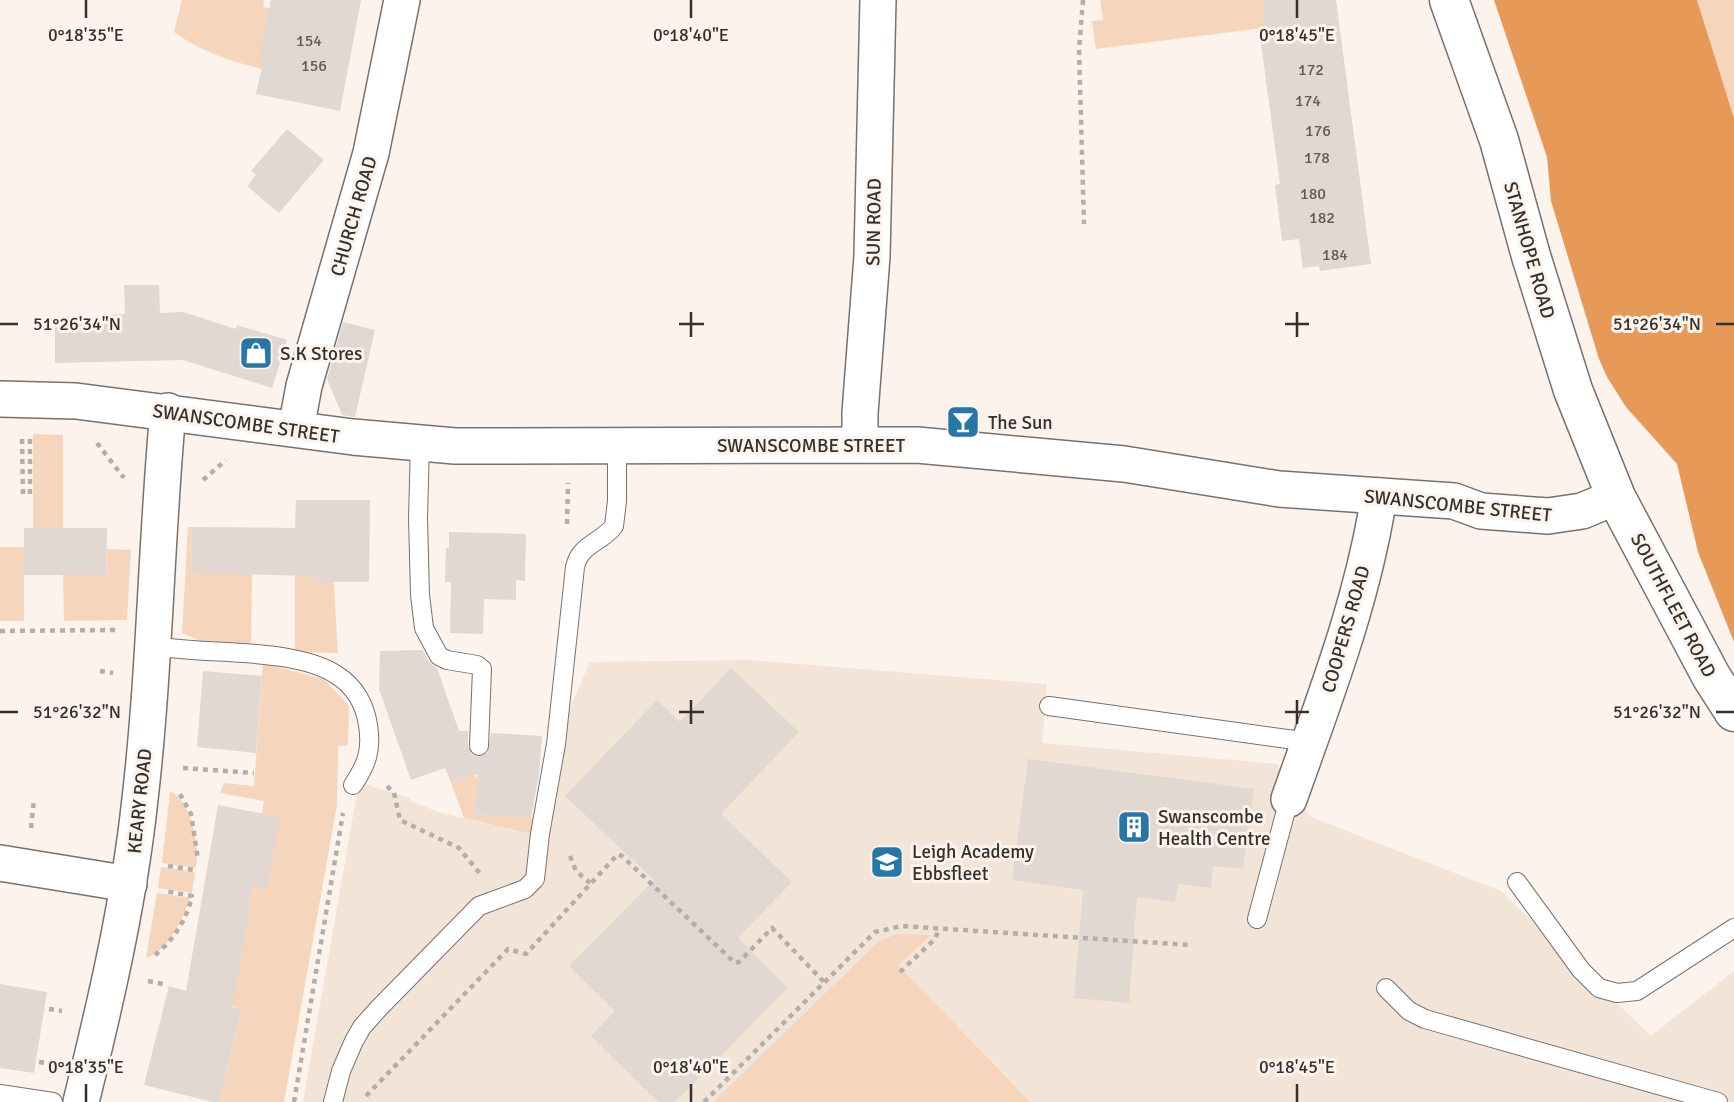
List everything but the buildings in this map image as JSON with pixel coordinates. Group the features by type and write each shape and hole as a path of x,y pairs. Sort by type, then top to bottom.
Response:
{"main road":[{"name":"STANHOPE ROAD","path":"1449,0 1502,150 1562,358 1616,497"},
{"name":"SOUTHFLEET ROAD","path":"1616,497 1711,676 1734,712"}],"street":[{"name":"CHURCH ROAD","path":"296,429 302,394 374,140 402,0"},
{"name":"SUN ROAD","path":"860,444 872,256 878,0"},
{"name":"SWANSCOMBE STREET","path":"0,399 76,401 420,443 617,447 917,445 1124,464 1279,489 1454,501 1481,511 1548,516 1582,511 1616,497"},
{"name":"KEARY ROAD","path":"81,1102 115,960 145,887 141,797 168,411"},
{"name":"COOPERS ROAD","path":"1289,799 1339,658 1369,548 1379,496"},
{"path":"0,863 145,887"}],"lane":[{"path":"420,443 418,518 422,619 439,656 477,665 482,670 479,746"},
{"path":"333,1102 341,1071 362,1027 479,906 525,889 535,878 556,744 575,567 579,554 585,547 614,526 617,447"},
{"path":"153,639 254,653 311,665 334,673 353,688 366,713 370,741 368,760 358,778"},
{"path":"1049,706 1309,742"},
{"path":"1257,919 1289,799"},
{"path":"1517,881 1581,970 1600,988 1617,993 1637,991 1734,928"},
{"path":"1386,988 1409,1011 1425,1019 1718,1102"},
{"path":"0,1094 53,1102"}],"path":[{"path":"1083,0 1079,49 1084,224"},
{"path":"22,427 23,494"},
{"path":"30,428 30,494"},
{"path":"92,437 127,482"},
{"path":"0,631 153,639"},
{"path":"177,768 254,774"},
{"path":"294,1102 344,803 358,778 394,793 400,820 461,850 482,876 490,900"},
{"path":"174,790 183,797 191,814 198,859"},
{"path":"30,834 34,799"},
{"path":"361,1102 509,948 526,954 618,854 735,963 772,928 825,983"},
{"path":"164,865 195,870"},
{"path":"145,887 192,895 188,909 170,942 149,959"},
{"path":"704,1102 875,932 897,926 1190,945"},
{"path":"900,972 935,939 939,929"}],"shaded area":[{"path":"182,0 264,0 263,7 304,15 259,61 297,69 295,77 216,55 187,41 174,32"},
{"path":"1100,0 1262,0 1264,14 1287,25 1096,49 1092,21 1103,20"},
{"path":"1494,0 1697,0 1734,118 1734,642 1698,552 1677,464 1626,407 1599,359 1551,201 1547,157"},
{"path":"1697,0 1734,0 1734,118"},
{"path":"33,434 63,435 63,528 33,528"},
{"path":"188,527 192,527 191,573 252,574 251,644 200,641 182,633"},
{"path":"0,547 24,547 24,621 0,621"},
{"path":"107,549 131,550 127,620 64,621 63,575 106,575"},
{"path":"333,571 338,653 295,652 295,575"},
{"name":"Leigh Academy Ebbsfleet","path":"749,660 1047,684 1042,743 1277,764 1311,817 1501,891 1651,1036 1734,971 1734,1102 303,1102 359,782 409,798 441,813 531,834 569,710 590,662"},
{"path":"263,663 324,679 349,706 348,743 346,746 338,746 337,805 284,1102 219,1102 242,1009 224,1004 235,986 253,886 253,868 264,801 220,793 224,783 254,786"},
{"path":"475,775 475,814 536,818 531,834 464,818 451,783"},
{"path":"170,792 183,803 193,825 197,850 195,868 162,863"},
{"path":"161,867 195,872 192,893 158,888"},
{"path":"157,893 190,898 179,925 168,941 146,958"},
{"path":"898,934 931,935 898,965 1030,1102 713,1102 879,941"}],"place":[{"name":"S.K Stores","path":"256,353"},
{"name":"The Sun","path":"963,422"},
{"name":"Swanscombe Health Centre","path":"1134,827"},
{"name":"Leigh Academy Ebbsfleet","path":"887,862"}]}
